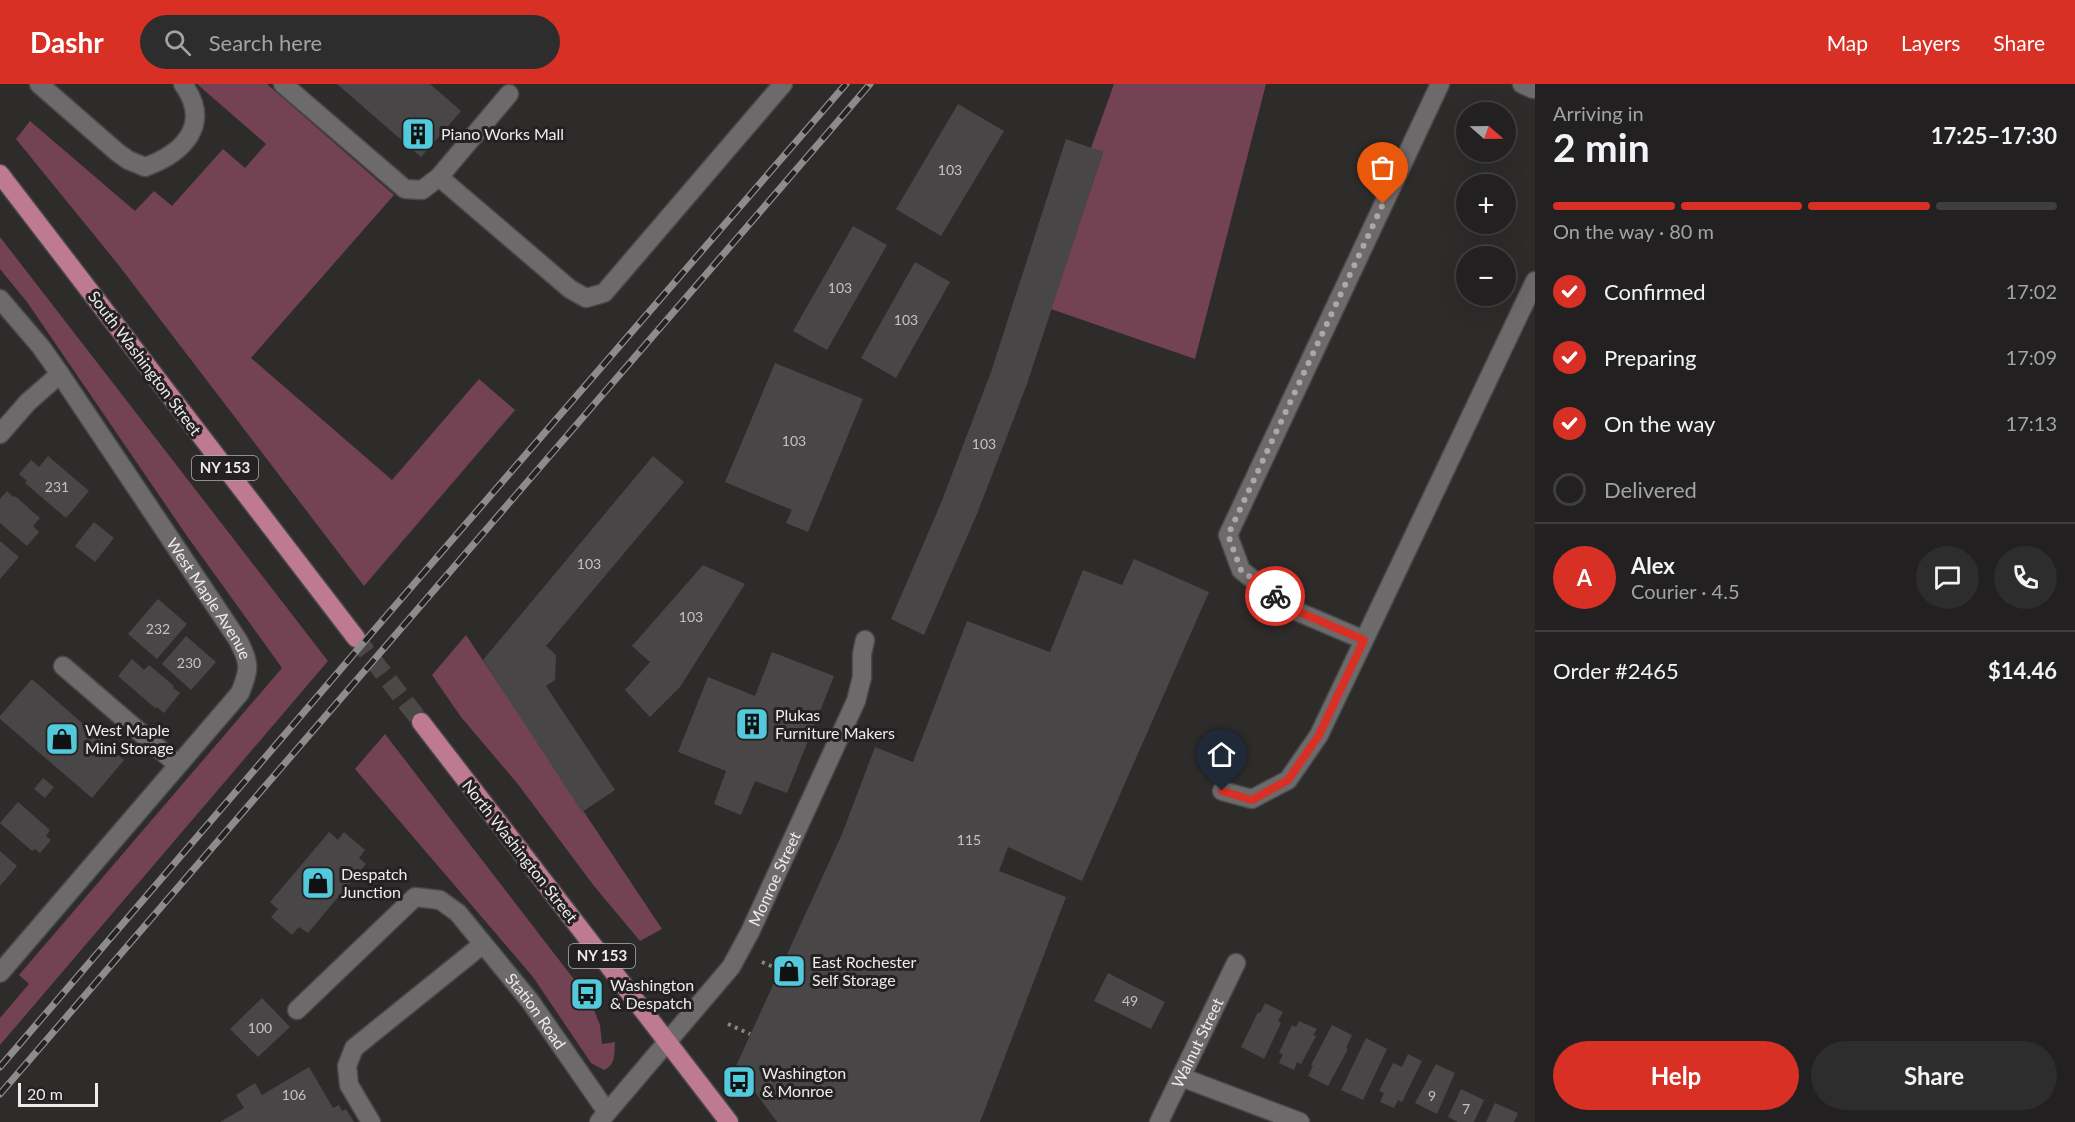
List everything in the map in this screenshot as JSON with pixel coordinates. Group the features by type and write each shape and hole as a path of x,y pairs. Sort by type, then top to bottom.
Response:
{"main road":[{"name":"South Washington Street","path":"0,174 356,638"},
{"name":"North Washington Street","path":"421,722 729,1122"}],"street":[{"path":"39,84 117,152 128,160 145,166 164,160 182,146 194,125 195,103 183,84"},
{"path":"283,84 405,189 422,190 439,177 508,87"},
{"path":"439,177 570,289 586,298 604,293 783,84"},
{"path":"1364,640 1290,608 1241,570 1228,535 1440,84"},
{"path":"1522,84 1533,89 1535,85"},
{"path":"1222,791 1252,800 1288,780 1319,735 1535,281"},
{"name":"West Maple Avenue","path":"0,299 41,347 60,374 238,640 247,657 247,675 240,693 0,973"},
{"path":"0,434 28,402 60,374"},
{"name":"Monroe Street","path":"603,1117 730,967 750,932 856,701 862,677 862,654 865,640"},
{"path":"63,666 178,765"},
{"name":"Station Road","path":"297,1010 415,897 440,900 458,913 530,1001 603,1117"},
{"path":"372,1122 349,1085 347,1066 354,1048 483,944"},
{"name":"Walnut Street","path":"1160,1122 1236,963"},
{"path":"1180,1077 1300,1122"}],"path":[{"path":"762,962 780,970"},
{"path":"728,1024 750,1034"}],"shaded area":[{"path":"197,84 267,84 394,195 251,358 392,480 479,379 515,410 364,586 117,263 16,139 30,121 135,211 154,191 172,206 223,149 245,168 266,144"},
{"path":"1114,84 1266,84 1195,359 1051,309 1103,152 1091,148"},
{"path":"0,237 328,661 0,1045 0,1018 29,984 19,975 282,668 187,536 27,302 0,269"},
{"path":"466,635 662,929 640,941 594,886 517,783 461,717 432,675"},
{"path":"385,734 583,991 600,1025 602,1044 615,1042 614,1059 608,1068 604,1070 591,1063 533,977 355,769"}],"building":[{"name":"Piano Works Mall","path":"337,84 430,84 461,111 421,157"},
{"path":"958,104 1004,131 941,236 896,209"},
{"path":"1066,139 1103,152 1027,384 977,514 924,635 891,619 941,503 991,372"},
{"path":"853,226 887,245 827,350 793,331"},
{"path":"915,262 950,282 896,378 861,358"},
{"path":"775,363 863,399 808,532 786,523 792,510 725,482"},
{"path":"48,456 89,491 66,518 25,483 27,481 19,474 31,460 39,467"},
{"path":"653,456 684,482 546,646 556,655 555,680 546,686 615,790 582,812 483,660"},
{"path":"7,491 40,518 33,526 39,532 27,546 0,523 0,499"},
{"path":"94,522 114,538 95,562 75,546"},
{"path":"0,541 19,557 0,579"},
{"path":"1134,559 1209,592 1082,881 1008,847 999,871 1066,897 980,1122 777,1122 736,1066 842,834 875,747 913,762 967,621 1050,652 1083,570 1122,585"},
{"path":"703,565 745,584 680,687 650,717 625,690 650,662 632,646"},
{"path":"158,599 187,624 157,659 128,634"},
{"path":"186,636 216,662 191,690 162,664"},
{"name":"Plukas Furniture Makers","path":"772,652 834,676 787,793 755,781 741,815 714,804 726,771 678,752 708,677 755,696"},
{"path":"132,659 144,670 149,665 180,693 164,713 118,676"},
{"name":"West Maple Mini Storage","path":"32,679 124,760 92,798 0,719 0,716"},
{"path":"43,778 54,787 45,798 34,789"},
{"path":"18,802 50,830 46,836 51,840 40,853 35,849 32,851 0,823"},
{"name":"Despatch Junction","path":"329,832 338,840 344,832 365,850 359,858 366,864 308,933 299,927 292,935 271,917 278,909 270,902"},
{"path":"0,851 17,866 0,886"},
{"path":"1108,973 1165,1002 1151,1029 1094,1001"},
{"path":"262,998 290,1027 258,1057 230,1029"},
{"path":"1265,1003 1283,1012 1278,1021 1281,1023 1264,1059 1241,1047 1258,1012 1260,1013"},
{"path":"1299,1021 1317,1029 1313,1035 1316,1036 1301,1064 1297,1062 1294,1070 1279,1063 1283,1054 1279,1053 1292,1025 1296,1027"},
{"path":"1332,1025 1352,1035 1346,1048 1348,1049 1328,1086 1308,1076 1313,1066 1311,1065"},
{"path":"1366,1038 1387,1049 1363,1100 1341,1090"},
{"path":"1408,1054 1422,1061 1402,1102 1398,1100 1394,1108 1380,1102 1384,1093 1379,1091 1393,1063 1402,1067"},
{"path":"1436,1064 1455,1073 1437,1114 1415,1103"},
{"path":"309,1067 333,1108 339,1105 342,1111 346,1109 354,1122 220,1122 244,1108 236,1095 255,1083 262,1095"},
{"path":"1461,1089 1484,1100 1474,1122 1458,1122 1448,1117"},
{"path":"1495,1103 1518,1113 1514,1122 1486,1122"}],"tunnel":[{"path":"356,638 421,722"}],"railway":[{"path":"0,1067 846,84"},
{"path":"0,1094 870,84"}],"way so far":[{"path":"1275,596 1241,570 1228,535 1383,204"}],"place":[{"name":"Piano Works Mall","path":"418,134"},
{"name":"Plukas Furniture Makers","path":"752,724"},
{"name":"West Maple Mini Storage","path":"62,739"},
{"name":"Despatch Junction","path":"318,883"},
{"name":"East Rochester Self Storage","path":"789,971"},
{"name":"Washington & Despatch","path":"587,994"},
{"name":"Washington & Monroe","path":"739,1082"}],"route":[{"path":"1222,791 1252,800 1288,780 1319,735 1364,640 1290,608 1275,596"}]}
